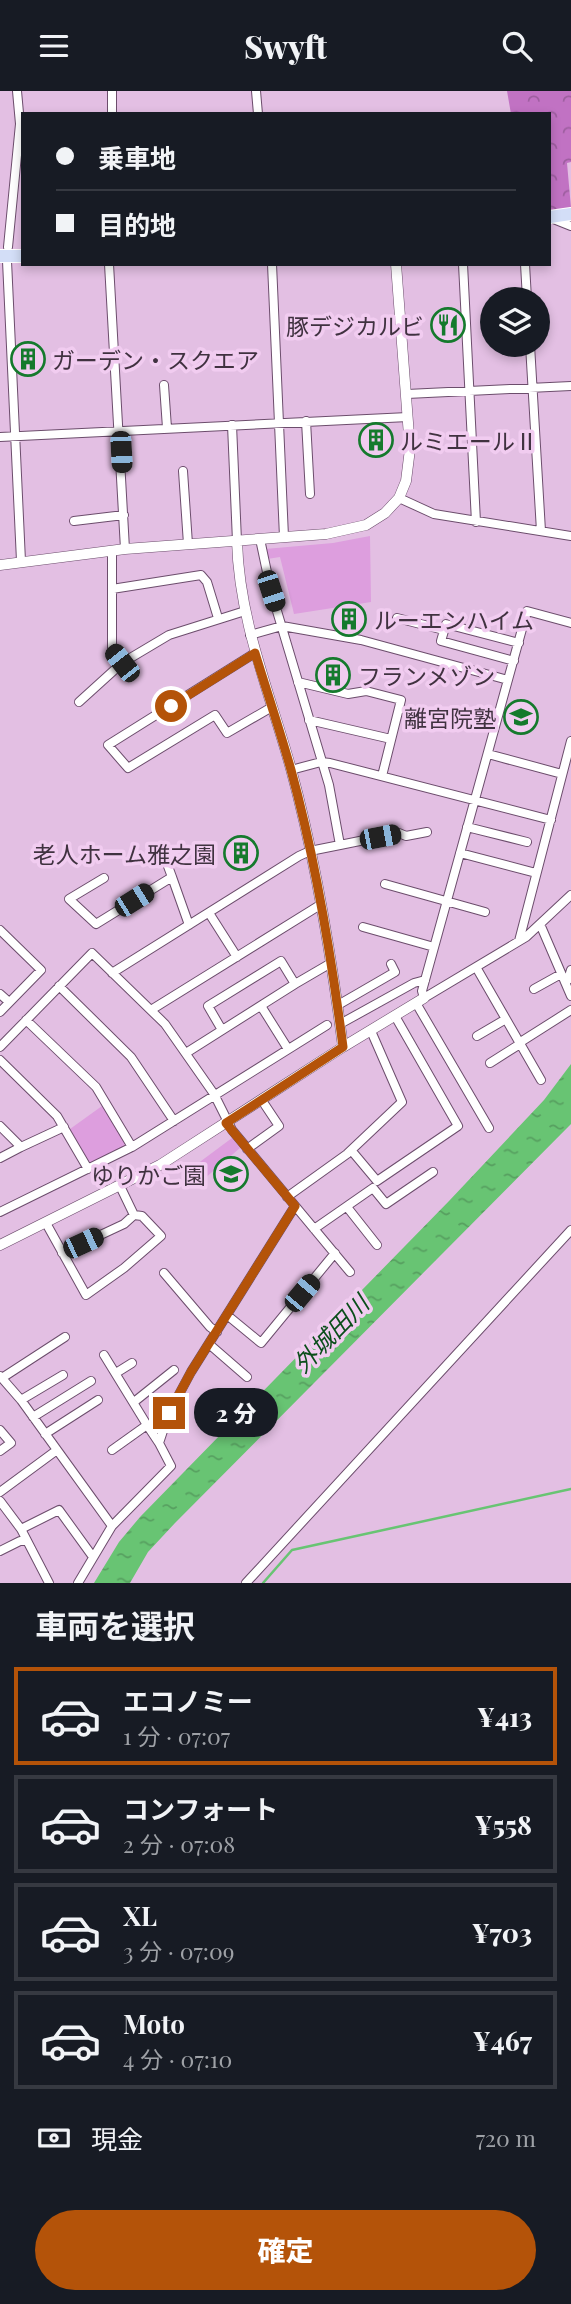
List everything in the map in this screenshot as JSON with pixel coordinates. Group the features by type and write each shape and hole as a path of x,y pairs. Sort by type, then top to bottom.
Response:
{"main road":[{"path":"551,217 571,215"}],"street":[{"path":"17,91 20,124 4,272 16,436 21,561"},
{"path":"112,91 112,112"},
{"path":"256,91 258,112"},
{"path":"551,217 571,226"},
{"path":"109,266 125,549"},
{"path":"272,266 284,537"},
{"path":"0,565 125,549 326,534 366,525 385,513 399,498 409,466 407,394 397,266"},
{"path":"463,266 477,521"},
{"path":"525,266 526,287"},
{"path":"531,357 541,531"},
{"path":"164,385 167,428"},
{"path":"407,394 571,386"},
{"path":"0,437 408,417"},
{"path":"306,421 310,494"},
{"path":"232,425 237,541 244,611 291,770 310,851 331,963 343,1047"},
{"path":"183,471 188,544"},
{"path":"399,498 434,514 571,535"},
{"path":"74,521 124,515"},
{"path":"260,539 271,591 329,785 340,845"},
{"path":"112,551 112,650 122,663"},
{"path":"112,589 201,575 207,582 218,618"},
{"path":"79,702 122,663 169,635 244,611"},
{"path":"489,1128 420,1000 527,611 571,622"},
{"path":"397,618 444,630"},
{"path":"514,661 441,641 444,630 446,624 519,643"},
{"path":"250,635 282,626 361,640 508,680"},
{"path":"255,653 108,745 128,768 215,715 227,733 272,707"},
{"path":"298,682 348,694 366,691 401,700 382,776"},
{"path":"309,720 391,739"},
{"path":"519,941 571,741"},
{"path":"488,754 562,774"},
{"path":"291,770 321,762 551,820"},
{"path":"467,827 527,842"},
{"path":"112,973 310,851 400,833 406,836 428,832"},
{"path":"163,853 189,925"},
{"path":"460,853 536,873"},
{"path":"104,878 69,899 96,924 172,877"},
{"path":"385,884 485,912"},
{"path":"0,1245 160,1165 343,1047 519,941 571,895"},
{"path":"151,1010 320,905"},
{"path":"209,913 237,957"},
{"path":"540,924 571,996"},
{"path":"363,927 434,947"},
{"path":"0,930 41,970 0,1012"},
{"path":"0,1047 92,953 165,1024 214,1094 226,1123 351,1272"},
{"path":"222,1030 208,1006 229,993 281,961 295,985"},
{"path":"186,1053 331,963"},
{"path":"338,1005 395,972 391,964"},
{"path":"476,967 541,1080"},
{"path":"534,989 563,978 568,980 571,970"},
{"path":"340,1024 425,979"},
{"path":"59,986 131,1057 174,1121"},
{"path":"0,994 9,1002"},
{"path":"261,1006 288,1049"},
{"path":"489,1063 571,1010"},
{"path":"351,1150 377,1181 458,1126 395,1016"},
{"path":"477,1035 506,1019"},
{"path":"26,1020 96,1087 132,1147"},
{"path":"0,1212 132,1147 327,1025"},
{"path":"287,1197 351,1150 402,1102 371,1031"},
{"path":"0,1060 57,1116 88,1169"},
{"path":"247,1149 279,1126 265,1105"},
{"path":"0,1126 21,1147"},
{"path":"0,1158 64,1127"},
{"path":"314,1229 373,1188 386,1204 433,1172"},
{"path":"120,1186 134,1215"},
{"path":"159,1443 178,1394 295,1206"},
{"path":"346,1207 377,1245"},
{"path":"46,1223 62,1253 86,1295 124,1268 161,1236 142,1216 134,1215 124,1224 62,1253"},
{"path":"246,1583 571,1230"},
{"path":"227,1315 261,1343 335,1254"},
{"path":"164,1273 216,1332"},
{"path":"65,1337 1,1377 21,1400 112,1526"},
{"path":"209,1344 247,1377"},
{"path":"78,1583 112,1526 171,1466 104,1355"},
{"path":"116,1373 132,1363"},
{"path":"134,1402 174,1370"},
{"path":"21,1400 63,1375"},
{"path":"33,1417 91,1381"},
{"path":"45,1434 98,1400"},
{"path":"111,1450 147,1425"},
{"path":"0,1430 11,1443 0,1451"},
{"path":"0,1492 57,1450"},
{"path":"0,1501 21,1529 49,1583"},
{"path":"21,1529 59,1510 93,1557"},
{"path":"0,1551 20,1541 27,1541"}],"green space":[{"path":"507,91 571,91 571,162 567,163 571,208 551,212 551,112 511,112"}],"shaded area":[{"path":"370,536 371,602 294,614 280,557 267,559 265,549 333,543"},
{"path":"102,1106 125,1143 123,1147 92,1163 70,1129"},
{"path":"232,1138 240,1148 204,1179 193,1167"}],"water":[{"name":"外城田川","path":"571,1064 571,1124 175,1523 148,1552 130,1583 94,1583 119,1542 140,1517 449,1201 544,1100"}],"waterway":[{"path":"263,1583 292,1550 571,1489"}],"place":[{"name":"豚デジカルビ","path":"448,325"},
{"name":"ガーデン・スクエア","path":"28,359"},
{"name":"ルミエールⅡ","path":"376,440"},
{"name":"ルーエンハイム","path":"349,619"},
{"name":"フランメゾン","path":"333,675"},
{"name":"離宮院塾","path":"521,717"},
{"name":"老人ホーム雅之園","path":"241,853"},
{"name":"ゆりかご園","path":"231,1174"}],"route":[{"path":"169,1413 191,1372 295,1206 226,1123 343,1047 331,963 310,851 291,770 255,653 171,706"}]}
